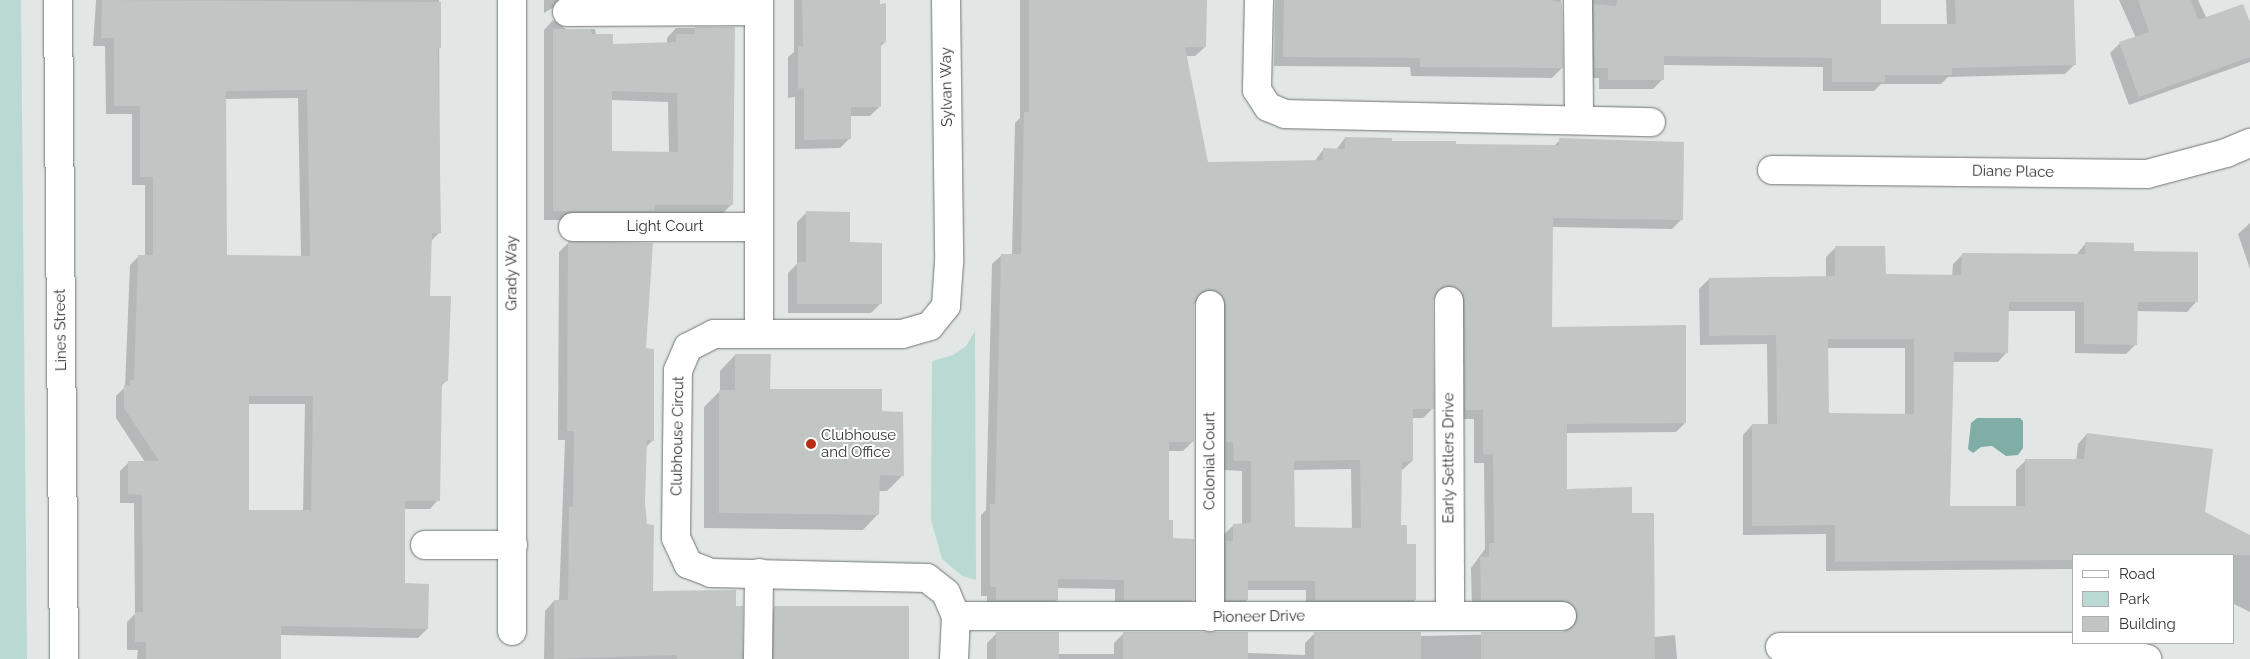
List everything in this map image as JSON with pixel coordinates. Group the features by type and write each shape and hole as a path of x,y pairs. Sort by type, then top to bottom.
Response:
{"street":[{"name":"Lines Street","path":"58,0 64,659"},
{"name":"Grady Way","path":"512,0 512,631"},
{"name":"Sylvan Way","path":"946,0 948,175"},
{"path":"1259,0 1257,90 1268,107 1285,114 1651,122"},
{"path":"1578,0 1579,120"},
{"path":"567,12 759,5 757,227 759,332"},
{"name":"Diane Place","path":"1772,170 2147,174 2226,153 2250,143"},
{"name":"Clubhouse Circut","path":"948,175 946,306 930,326 902,334 759,332 714,334 688,347 678,370 676,538 688,564 711,573 927,578 946,593 956,616 954,659"},
{"name":"Light Court","path":"573,226 757,227"},
{"name":"Early Settlers Drive","path":"1449,301 1450,615"},
{"name":"Colonial Court","path":"1210,305 1210,618"},
{"path":"425,546 512,546"},
{"path":"758,659 759,573"},
{"name":"Pioneer Drive","path":"956,616 1210,618 1450,615 1562,616"},
{"path":"1780,647 2105,647 2147,659"}],"green space":[{"path":"0,0 21,0 27,659 0,659"},
{"path":"975,331 976,580 962,576 942,559 931,520 932,361 953,355 966,346"}],"shaded area":[{"path":"1977,418 2020,418 2023,421 2023,448 2018,455 2006,456 1992,446 1981,447 1973,453 1968,449 1971,423"}],"building":[{"path":"102,0 441,2 441,48 438,48 441,233 432,233 430,296 451,296 448,381 442,382 440,501 405,501 405,583 429,584 428,629 281,626 281,659 146,659 146,642 135,642 135,612 143,612 142,495 128,494 128,461 159,461 124,408 124,385 130,386 130,380 134,380 138,255 153,255 153,177 140,177 140,106 114,106 114,38 101,38","holes":["307,90 310,256 227,255 226,91","249,396 313,396 311,510 249,510"]},
{"path":"802,0 880,0 880,4 886,3 886,42 881,42 881,107 851,107 851,139 804,140 804,88 798,89 798,46 803,46"},
{"path":"1029,0 1207,0 1206,47 1185,47 1208,162 1323,160 1323,148 1345,149 1345,137 1392,138 1392,141 1456,141 1456,144 1559,145 1559,138 1684,142 1683,220 1553,218 1552,327 1686,325 1686,423 1567,424 1567,489 1632,487 1632,513 1654,513 1655,659 1481,659 1481,632 1562,632 1575,624 1578,616 1570,603 1562,600 1481,600 1480,557 1489,557 1489,543 1494,543 1493,454 1483,454 1483,410 1465,410 1465,301 1462,293 1449,285 1441,288 1433,301 1434,409 1413,409 1413,461 1402,462 1401,525 1407,525 1407,544 1416,544 1416,600 1315,600 1315,581 1248,581 1248,600 1226,600 1226,541 1233,541 1233,524 1251,523 1251,461 1234,461 1233,442 1226,442 1226,305 1223,297 1210,289 1202,292 1194,305 1194,442 1169,442 1169,520 1173,520 1173,538 1194,539 1194,600 1124,600 1124,580 1058,579 1058,600 996,600 996,587 990,587 990,504 995,504 1001,254 1021,254 1024,112 1029,112","holes":["1360,460 1361,528 1295,527 1294,461"]},
{"path":"1284,0 1551,0 1562,3 1563,68 1420,67 1420,58 1283,57"},
{"path":"1617,0 1881,0 1881,24 1956,24 1955,0 2074,0 2076,65 1952,68 1952,75 1885,75 1885,82 1832,82 1832,58 1664,56 1664,80 1608,80 1608,68 1594,68 1594,4 1616,6"},
{"path":"2138,0 2191,0 2198,20 2243,4 2250,22 2250,57 2139,97 2119,42 2149,32"},
{"path":"695,27 735,27 733,205 655,205 654,211 553,211 553,29 591,29 592,34 613,34 613,44 676,42 676,34 695,34","holes":["612,91 677,93 678,152 612,151"]},
{"path":"806,211 850,212 850,242 882,243 882,304 797,304 797,262 806,262"},
{"path":"568,241 653,243 646,348 654,349 654,441 647,440 645,503 647,524 654,525 653,591 736,590 736,606 743,606 742,659 677,659 676,655 554,659 554,600 568,600 569,507 573,507 574,431 567,431"},
{"path":"2085,242 2134,243 2134,251 2198,252 2198,302 2138,302 2137,345 2084,344 2084,302 2009,302 2008,353 1954,352 1950,506 2025,506 2025,459 2084,459 2087,433 2213,449 2205,512 2250,535 2250,555 2072,554 2072,560 1835,562 1835,525 1752,526 1752,424 1777,424 1776,335 1709,336 1709,278 1835,276 1835,246 1885,246 1886,274 1961,275 1962,253 2085,254","holes":["1828,339 1914,339 1914,414 1829,413"]},
{"name":"Clubhouse and Office","path":"735,354 771,354 770,389 882,389 882,411 903,412 904,476 880,475 879,515 719,513 719,390 735,390"},
{"path":"774,606 909,606 909,659 774,659"},
{"path":"996,632 1059,632 1059,659 996,659"},
{"path":"1123,632 1248,632 1248,659 1123,659"},
{"path":"1314,632 1421,632 1421,659 1314,659"}],"place":[{"name":"Clubhouse and Office","path":"811,444"}]}
